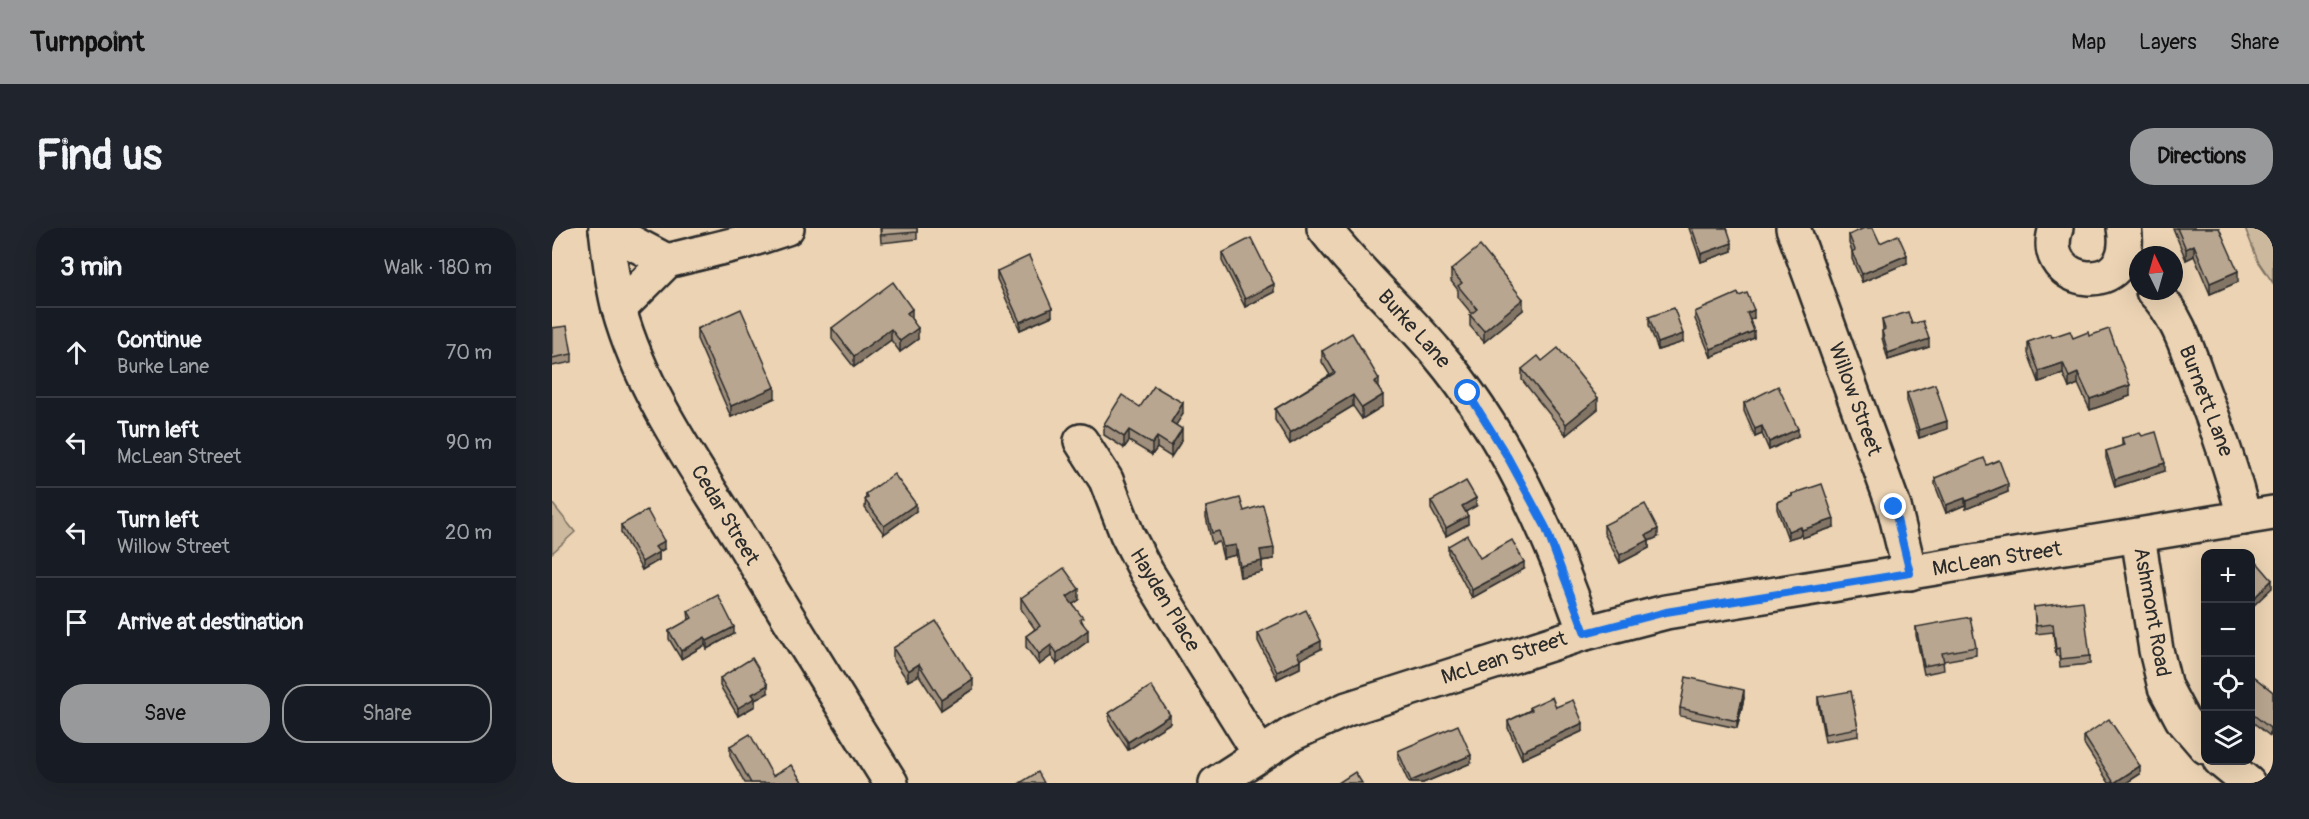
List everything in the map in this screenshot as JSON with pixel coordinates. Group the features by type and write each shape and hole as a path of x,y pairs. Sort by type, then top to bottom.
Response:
{"street":[{"path":"606,228 667,261"},
{"name":"Cedar Street","path":"606,228 619,309 640,367 672,427 891,783"},
{"path":"619,309 667,261 751,240 787,228"},
{"name":"Burke Lane","path":"1324,228 1350,260 1436,352 1485,420 1520,478 1545,526 1585,633"},
{"name":"Willow Street","path":"1792,228 1894,507 1910,573"},
{"path":"2056,228 2053,247 2059,262 2072,274 2083,279 2095,279 2108,274 2128,272 2124,228"},
{"name":"Burnett Lane","path":"2160,300 2168,310 2188,352 2225,448 2258,516"},
{"name":"Hayden Place","path":"1081,441 1106,480 1135,552 1260,754"},
{"name":"McLean Street","path":"1216,783 1310,724 1347,709 1585,633 1666,612 2258,516"},
{"name":"Ashmont Road","path":"2138,536 2156,650 2165,687 2182,719 2201,742"},
{"path":"2226,765 2248,783"}],"shaded area":[{"path":"2245,228 2273,228 2273,283 2258,261"},
{"path":"552,503 575,532 552,553"}],"building":[{"path":"881,228 917,228 917,232 881,235"},
{"path":"1692,228 1727,228 1732,243 1701,254"},
{"path":"1864,228 1873,228 1880,243 1898,235 1907,255 1862,274 1852,252 1855,250 1849,235"},
{"path":"2177,228 2219,228 2238,271 2210,283 2194,245 2186,249"},
{"path":"1251,238 1274,284 1245,299 1222,253"},
{"path":"1480,246 1523,299 1484,331 1470,315 1477,309 1458,286 1462,283 1451,270"},
{"path":"1029,256 1052,308 1020,322 997,271"},
{"path":"893,282 912,309 907,313 918,328 900,341 891,329 854,356 832,328"},
{"path":"1738,293 1739,296 1747,293 1754,310 1747,313 1754,331 1711,349 1695,312"},
{"path":"1674,308 1683,334 1658,343 1649,317"},
{"path":"741,309 775,387 731,406 697,329"},
{"path":"1908,312 1912,324 1923,321 1929,339 1888,353 1882,331 1885,329 1882,320"},
{"path":"567,326 572,354 552,358 552,328"},
{"path":"2109,329 2130,385 2090,399 2078,373 2069,377 2063,363 2039,371 2028,342 2050,334 2052,337 2070,331 2073,338 2088,332 2089,336"},
{"path":"1352,333 1379,379 1374,382 1383,395 1362,408 1353,395 1290,433 1275,409 1335,373 1322,351"},
{"path":"1558,348 1598,398 1566,424 1522,369 1538,356 1542,361"},
{"path":"1935,384 1947,421 1919,430 1907,393"},
{"path":"1154,386 1183,403 1171,422 1182,429 1171,446 1157,437 1152,444 1129,430 1124,437 1104,424 1122,395 1140,407"},
{"path":"1778,386 1798,429 1769,442 1762,426 1755,429 1744,403"},
{"path":"2156,432 2165,463 2115,479 2106,451 2124,445 2122,438"},
{"path":"1984,458 1987,465 1999,460 2008,484 1966,501 1965,498 1946,505 1935,478"},
{"path":"894,474 916,504 884,526 865,500 868,498 866,494"},
{"path":"1466,481 1476,498 1462,506 1468,516 1446,528 1431,501"},
{"path":"1822,484 1834,519 1802,530 1801,527 1788,531 1777,502 1793,496 1792,494"},
{"path":"1240,498 1244,511 1263,505 1274,548 1260,550 1262,561 1240,566 1236,545 1223,547 1219,531 1212,533 1206,507"},
{"path":"1645,504 1658,529 1646,535 1649,540 1620,555 1604,525"},
{"path":"647,510 664,541 655,547 659,552 642,562 621,525"},
{"path":"1467,535 1480,558 1512,540 1524,562 1472,590 1448,546"},
{"path":"2255,560 2272,580 2255,597"},
{"path":"1064,568 1079,589 1067,597 1083,618 1080,620 1088,630 1057,653 1051,645 1039,654 1026,636 1040,626 1021,598"},
{"path":"718,595 734,627 707,641 705,637 681,651 669,631 692,618 688,611"},
{"path":"2083,601 2090,656 2060,659 2059,648 2056,649 2053,624 2036,626 2034,607"},
{"path":"1306,610 1321,641 1297,653 1300,660 1277,672 1258,633"},
{"path":"1970,617 1976,647 1942,653 1944,662 1924,666 1916,627"},
{"path":"936,621 973,679 941,699 919,664 908,671 893,648"},
{"path":"752,658 768,685 752,694 755,698 738,708 720,678"},
{"path":"1686,677 1744,690 1737,721 1680,708"},
{"path":"2255,678 2273,692 2273,725 2270,728 2255,716"},
{"path":"1151,686 1170,715 1128,742 1109,713"},
{"path":"1851,691 1858,728 1825,734 1818,697"},
{"path":"1552,697 1556,707 1573,700 1583,723 1522,751 1508,721 1532,710 1530,707"},
{"path":"2109,719 2140,766 2114,783 2084,736"},
{"path":"1458,725 1471,755 1411,781 1398,751"},
{"path":"750,734 773,776 791,765 803,783 751,783 730,746"},
{"path":"1038,772 1044,783 1020,783"},
{"path":"1355,772 1362,783 1338,783"}],"route":[{"path":"1468,393 1520,478 1545,526 1585,633 1666,612 1910,573 1894,507"}]}
